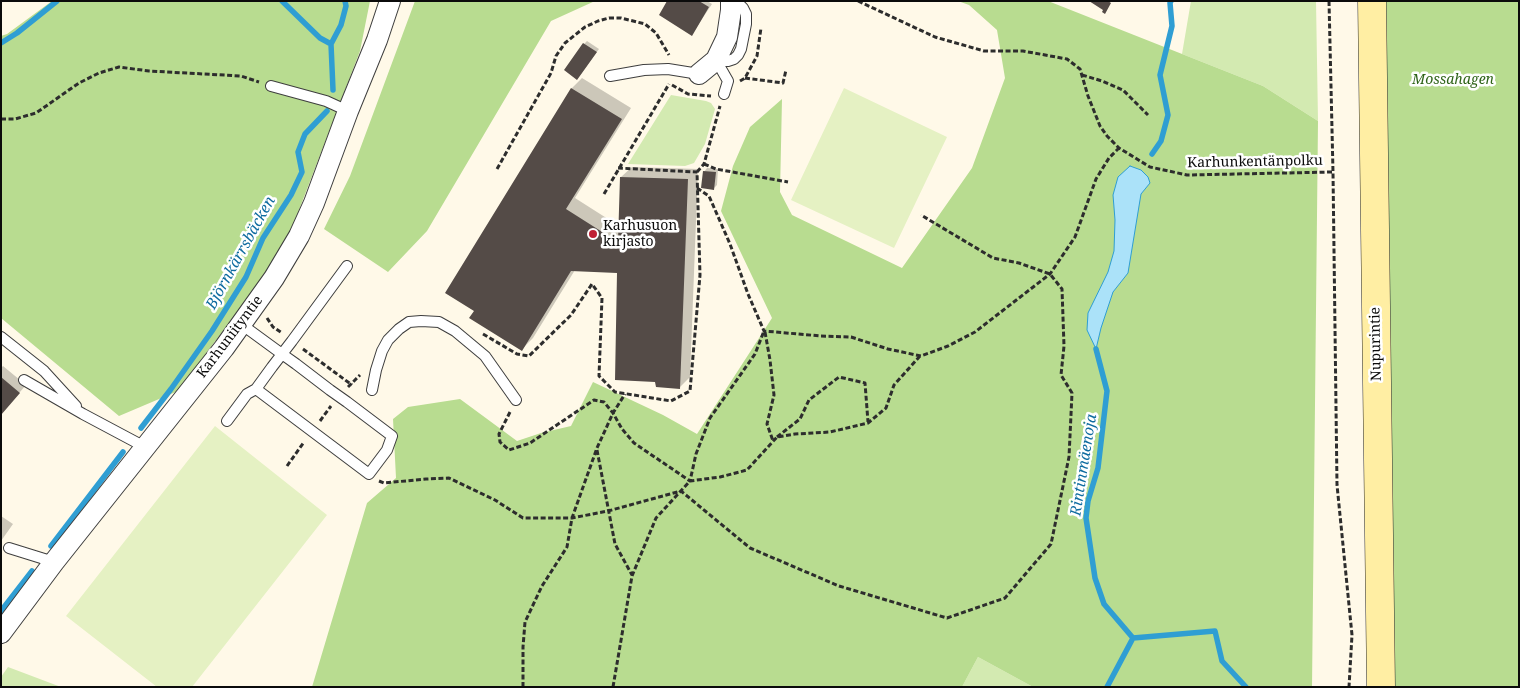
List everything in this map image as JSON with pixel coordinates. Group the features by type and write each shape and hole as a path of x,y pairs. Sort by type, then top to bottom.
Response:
{"main road":[{"name":"Nupurintie","path":"1372,1 1381,687"}],"street":[{"name":"Karhuniityntie","path":"1,633 54,562 241,324 274,278 299,236 314,203 390,1"},
{"path":"699,74 716,60 727,37 731,1"}],"lane":[{"path":"716,60 728,61 734,59 738,56 741,49 746,14 736,1"},
{"path":"716,60 728,82 724,94"},
{"path":"610,76 644,70 668,69 699,74"},
{"path":"271,86 326,102 348,111"},
{"path":"227,421 247,394 256,389 347,266"},
{"path":"372,390 382,351 388,340 399,328 409,322 439,322 455,331 485,356 516,400"},
{"path":"241,324 392,436 387,450 369,474 256,389"},
{"path":"1,337 44,371 83,414"},
{"path":"24,380 145,447"},
{"path":"9,548 54,562"}],"path":[{"name":"Karhunkentänpolku","path":"858,1 935,37 984,51 1023,51 1067,59 1080,68 1088,96 1100,126 1107,136 1119,148 1150,167 1187,175 1333,172"},
{"path":"1328,1 1333,172 1337,485 1352,635 1349,687"},
{"path":"497,169 551,73 556,56 565,43 585,27 598,21 621,18 644,24 656,32 669,55 699,74"},
{"path":"1,119 15,119 36,113 79,83 98,73 119,68 241,76 271,86"},
{"path":"745,78 783,83 786,70"},
{"path":"1082,75 1102,80 1123,90 1148,115"},
{"path":"604,194 669,84"},
{"path":"571,315 592,284 602,298 599,376 615,392 671,401 690,391 700,275 697,172 704,164 724,94"},
{"path":"777,437 830,432 868,423 886,408 894,384 921,356 948,346 975,332 1050,274 1075,237 1096,179 1109,158 1119,148"},
{"path":"704,164 716,170 788,182"},
{"path":"618,168 697,172"},
{"path":"697,188 709,196 764,331 774,394 767,424 774,441"},
{"path":"681,491 750,548 839,586 947,618 1005,598 1051,544 1069,457 1072,393 1061,375 1064,346 1062,289 1050,274 1019,263 993,258 966,240 921,215"},
{"path":"764,331 851,337 888,349 921,356"},
{"path":"614,687 632,576 656,518 690,481 696,454 710,418 755,354 764,331"},
{"path":"516,400 499,434 500,442 509,450 530,443 594,400 604,402 622,429 634,442 690,481 720,477 747,470 777,437 800,420 809,400 839,377 865,383 868,423"},
{"path":"523,687 523,647 526,622 542,586 567,547 572,518 597,448 612,413 625,394"},
{"path":"597,448 615,544 632,576"},
{"path":"369,474 384,483 426,478 449,478 495,500 523,518 572,518 608,511 681,491"}],"green space":[{"path":"52,1 370,1 360,51 284,249 178,391 119,416 1,318 1,36 7,34"},
{"path":"415,1 595,1 551,21 427,231 388,272 324,229 350,176"},
{"path":"958,1 1048,1 1263,86 1318,121 1312,687 1033,687 978,657 962,687 312,687 367,503 396,478 393,419 408,407 460,399 517,441 571,426 593,382 663,415 697,434 772,318 721,211 733,166 750,127 782,99 780,192 792,215 902,268 972,168 1005,78 997,30 969,5"},
{"path":"1191,1 1316,1 1318,121 1263,86 1182,54"},
{"name":"Mossahagen","path":"1386,1 1519,1 1519,687 1392,687"},
{"path":"844,88 947,137 894,248 791,200"},
{"path":"671,95 706,101 711,103 715,109 705,144 694,163 685,166 628,164"},
{"path":"215,426 327,515 192,687 157,687 66,616"},
{"path":"978,657 1033,687 962,687"},
{"path":"8,667 61,687 1,687 1,677"}],"water":[{"path":"1130,166 1141,170 1148,177 1150,183 1141,194 1128,273 1113,292 1096,349 1087,330 1088,313 1108,272 1114,251 1115,220 1113,195 1118,177"}],"building":[{"path":"667,1 699,1 709,7 692,36 659,15"},
{"path":"1089,1 1108,1 1111,3 1105,14 1102,12 1103,10"},
{"path":"583,43 597,52 577,80 564,70"},
{"path":"571,88 622,119 566,209 618,242 620,177 688,179 680,389 656,387 655,382 615,380 617,273 571,271 522,351 469,318 474,311 445,293"},
{"path":"703,171 716,172 714,190 701,188"},
{"path":"1,377 20,393 1,415"}],"waterway":[{"path":"1,43 17,33 57,1"},
{"path":"282,1 320,38 331,44"},
{"name":"Björnkärrsbäcken","path":"333,90 331,44 341,25 346,6 345,1"},
{"name":"Rintinmäenoja","path":"1152,154 1161,141 1168,115 1160,75 1172,26 1171,1"},
{"name":"Björnkärrsbäcken","path":"141,428 212,331 246,277 263,238 291,195 302,172 298,152 305,134 327,111"},
{"name":"Rintinmäenoja","path":"1096,349 1107,391 1098,468 1088,501 1086,518 1095,578 1104,604 1133,638"},
{"name":"Björnkärrsbäcken","path":"51,546 123,452"},
{"name":"Björnkärrsbäcken","path":"1,611 32,571"},
{"path":"1133,638 1215,631 1222,661 1246,687"},
{"name":"Rintinmäenoja","path":"1107,687 1133,638"}],"place":[{"name":"Karhusuon kirjasto","path":"593,234"}]}
